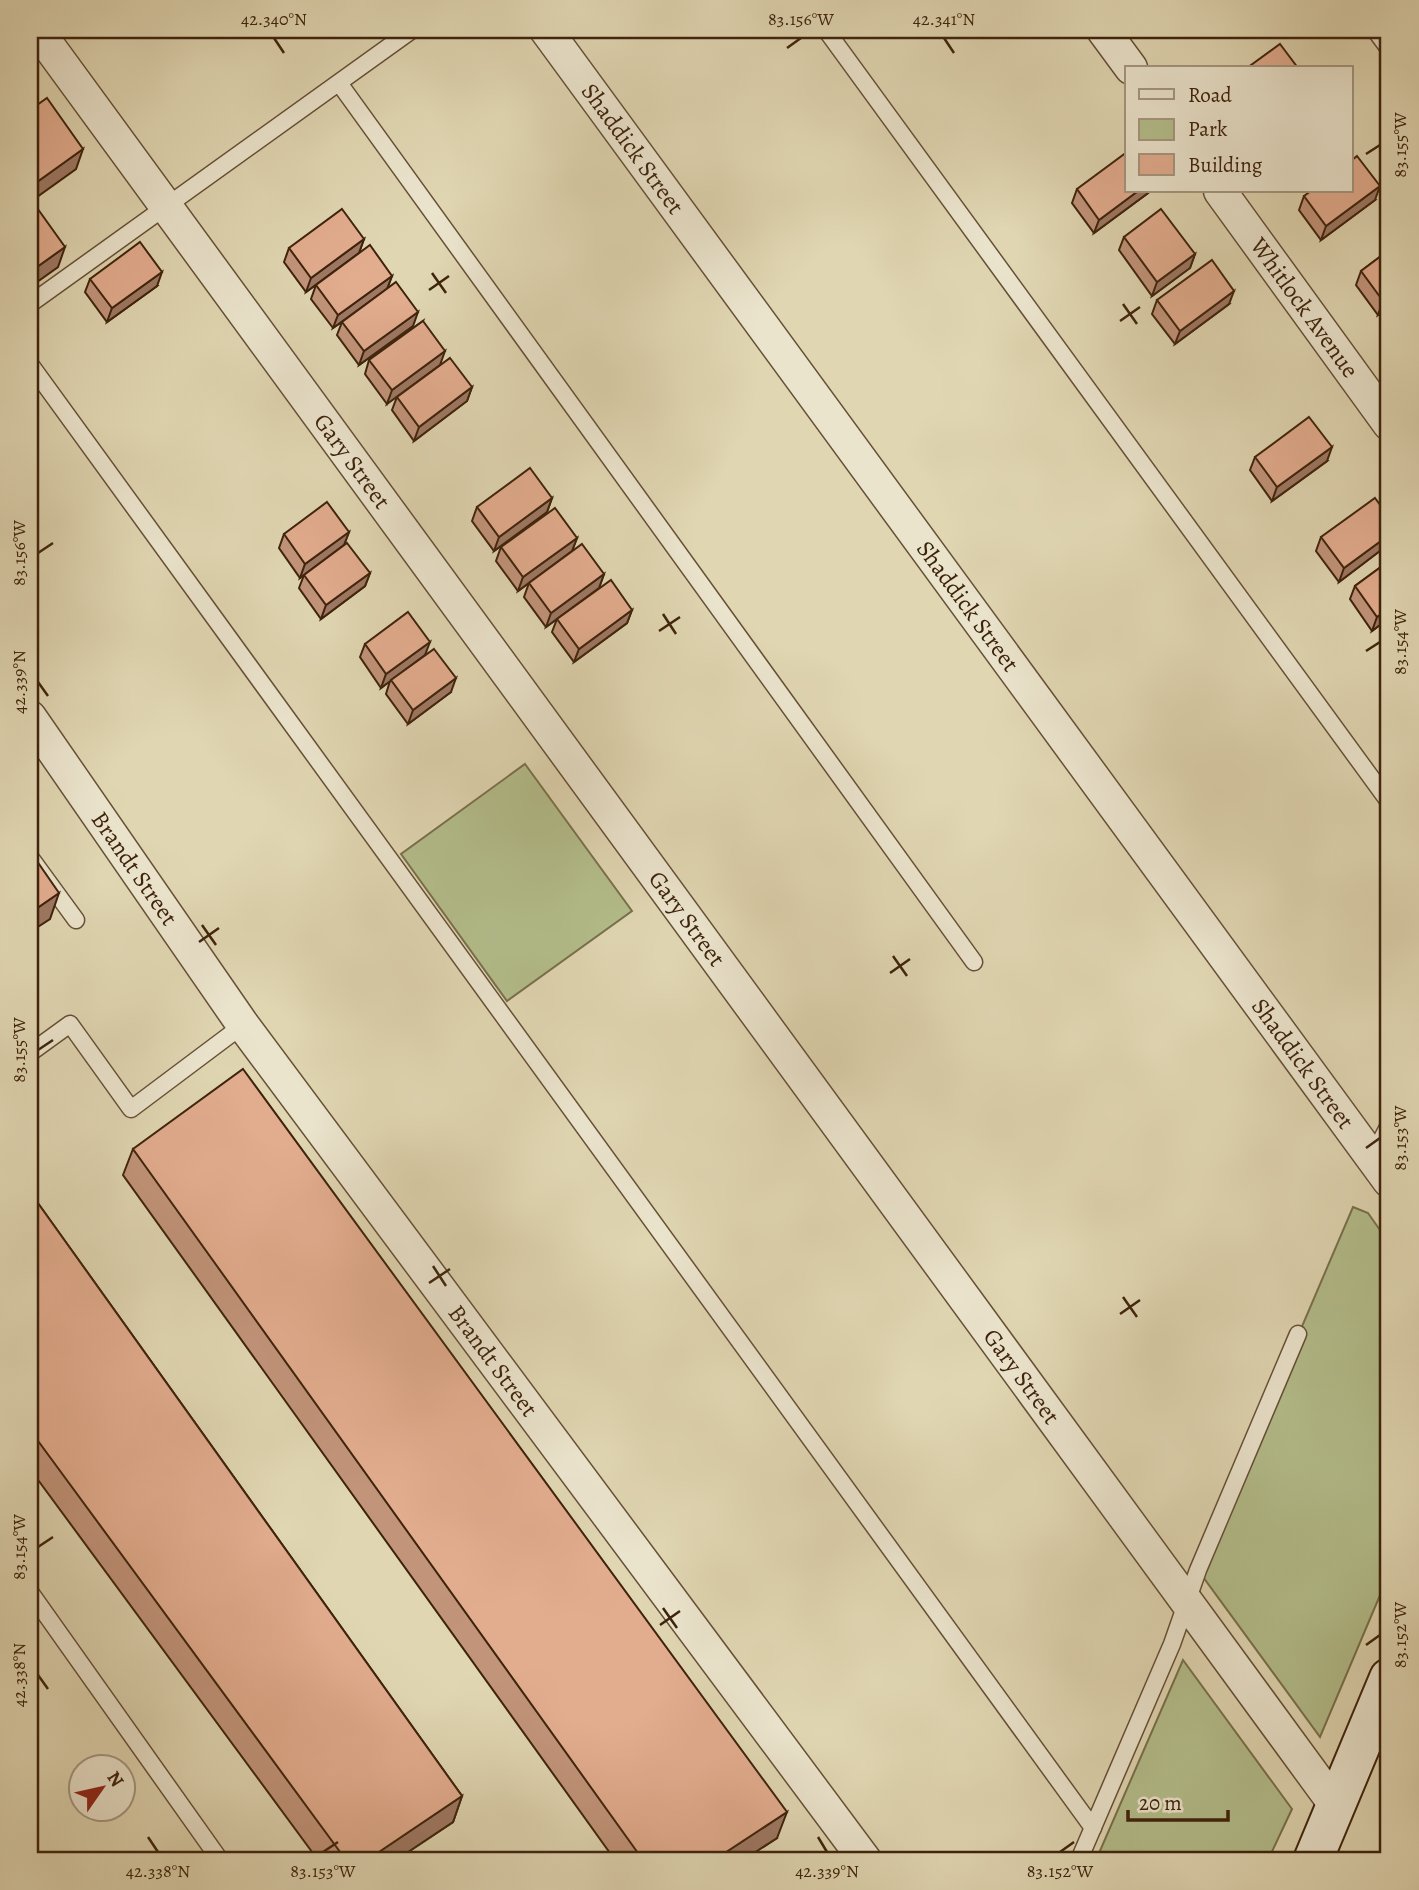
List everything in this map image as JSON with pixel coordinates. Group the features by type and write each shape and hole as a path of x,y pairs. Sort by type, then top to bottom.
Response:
{"street":[{"name":"Gary Street","path":"37,30 1336,1806"},
{"name":"Shaddick Street","path":"546,30 1381,1170"},
{"path":"1103,30 1130,66"},
{"name":"Whitlock Avenue","path":"1221,192 1389,424"},
{"name":"Brandt Street","path":"30,718 243,1025 865,1860"},
{"path":"1313,1860 1389,1678"}],"lane":[{"path":"30,304 412,30"},
{"path":"826,30 1389,802"},
{"path":"1375,30 1389,50"},
{"path":"339,83 974,962"},
{"path":"30,364 1093,1828"},
{"path":"30,857 76,919"},
{"path":"30,1053 70,1024 131,1109 243,1025"},
{"path":"1381,1170 1389,1125"},
{"path":"1079,1860 1172,1644 1198,1570 1298,1334"},
{"path":"30,1592 220,1860"}],"green space":[{"path":"525,764 632,911 507,1001 401,854"},
{"path":"1353,1207 1368,1213 1389,1243 1389,1574 1320,1737 1198,1570"},
{"path":"1183,1660 1292,1809 1268,1860 1096,1860"}],"building":[{"path":"1280,44 1296,66 1250,66"},
{"path":"47,98 83,149 30,187 30,110"},
{"path":"1125,153 1125,192 1137,192 1099,220 1077,189"},
{"path":"1357,156 1380,186 1326,226 1304,196 1310,192 1352,192 1352,160"},
{"path":"30,198 65,247 30,272"},
{"path":"342,209 364,239 311,278 289,248"},
{"path":"1161,209 1195,254 1157,282 1124,237"},
{"path":"140,242 162,272 112,308 90,279"},
{"path":"370,245 392,276 338,315 316,285"},
{"path":"1389,250 1389,297 1383,301 1361,271"},
{"path":"1212,260 1234,291 1180,331 1157,300"},
{"path":"396,282 418,312 364,351 342,322"},
{"path":"423,321 445,351 392,390 369,360"},
{"path":"450,358 472,387 419,427 397,397"},
{"path":"1309,417 1332,447 1277,487 1255,457"},
{"path":"530,468 552,498 499,537 477,507"},
{"path":"1375,498 1389,517 1389,535 1344,568 1321,537"},
{"path":"327,502 349,532 305,564 284,534"},
{"path":"555,508 577,538 523,577 501,547"},
{"path":"347,543 370,573 326,605 304,575"},
{"path":"582,544 604,574 551,613 529,583"},
{"path":"1389,561 1389,608 1377,617 1355,586"},
{"path":"611,580 632,610 579,649 557,619"},
{"path":"408,612 430,642 386,674 365,644"},
{"path":"434,649 456,678 413,710 391,680"},
{"path":"30,851 59,893 30,913"},
{"path":"243,1069 787,1812 714,1860 643,1860 133,1149"},
{"path":"30,1192 462,1796 367,1860 346,1860 30,1430"}]}
